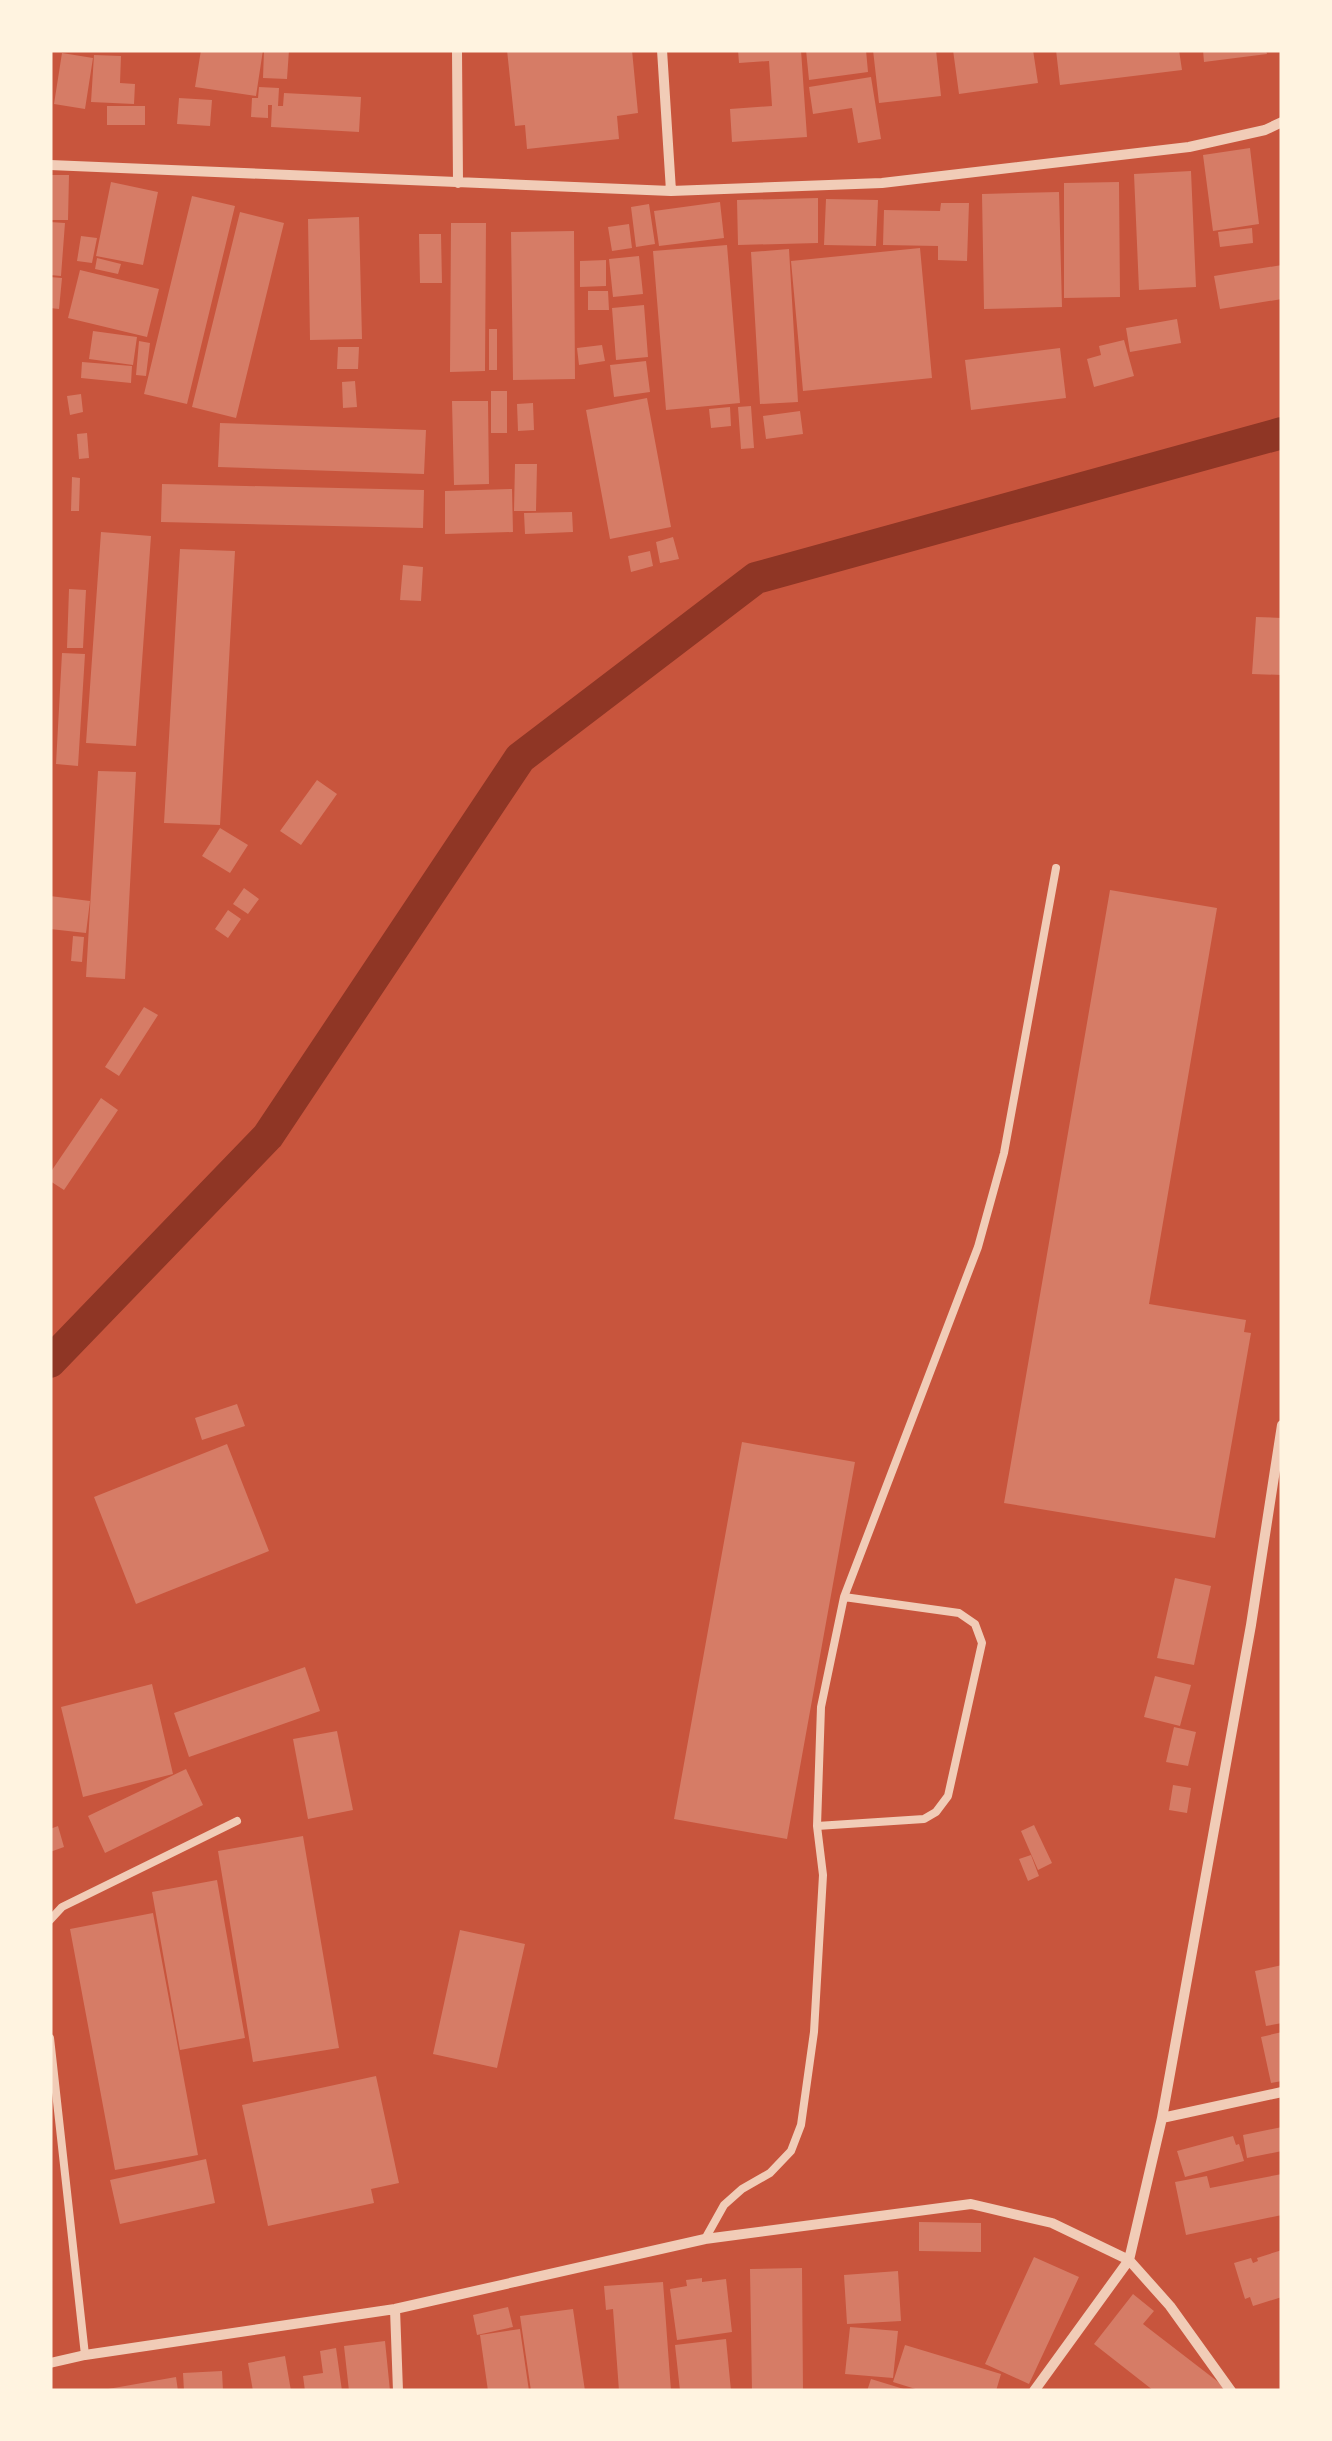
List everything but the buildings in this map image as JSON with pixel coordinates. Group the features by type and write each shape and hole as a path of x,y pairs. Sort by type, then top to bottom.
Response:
{"street":[{"path":"457,50 458,183"},
{"path":"662,50 672,191"},
{"path":"50,165 672,191 882,183 1189,147 1265,130 1282,122"},
{"path":"1034,2391 1128,2260 1162,2118 1252,1625 1282,1424"},
{"path":"1162,2118 1282,2092"},
{"path":"50,2362 395,2309 704,2239 971,2204 1052,2223 1128,2260 1170,2306 1231,2391"},
{"path":"395,2309 398,2391"}],"lane":[{"path":"704,2239 724,2205 770,2173 791,2150 801,2125 814,2032 822,1894 816,1826 821,1707 844,1597 978,1247 1004,1153 1056,868"},
{"path":"816,1826 924,1819 936,1812 948,1796 982,1643 976,1624 959,1612 844,1597"},
{"path":"50,1920 62,1908 237,1821"},
{"path":"50,2038 85,2354"}],"waterway":[{"path":"50,1362 268,1136 520,758 756,578 1282,433"}]}
